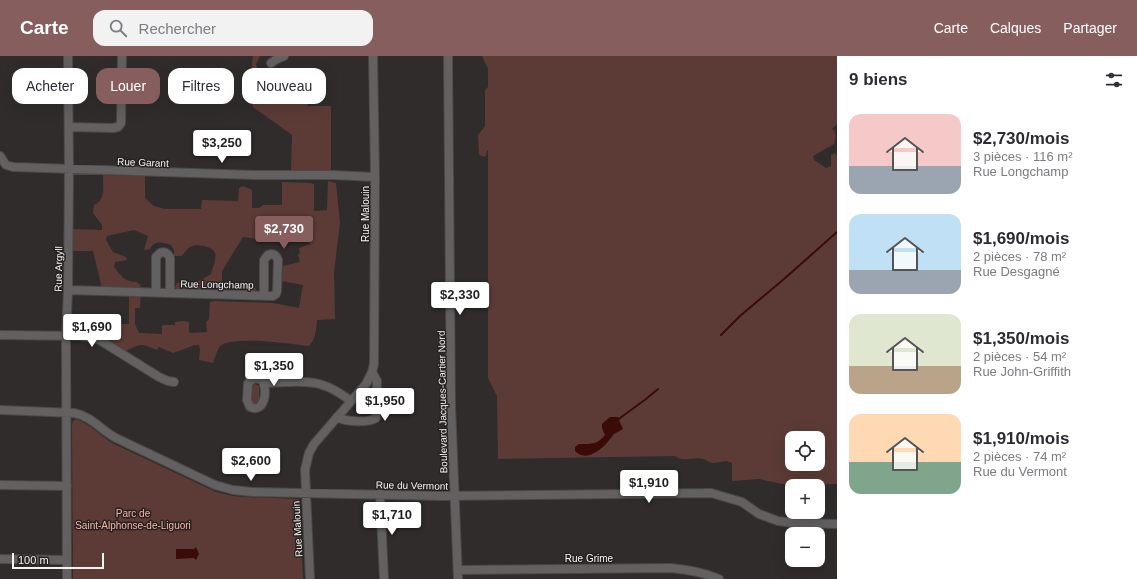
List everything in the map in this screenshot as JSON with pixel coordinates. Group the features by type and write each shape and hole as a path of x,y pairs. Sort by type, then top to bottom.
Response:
{"street":[{"name":"Rue Argyll","path":"67,579 66,336 69,169 68,56"},
{"path":"68,128 113,128 118,127 121,123 122,56"},
{"path":"271,63 284,56"},
{"name":"Rue Malouin","path":"310,579 305,470 309,453 314,444 366,384 372,372 375,359 373,56"},
{"name":"Boulevard Jacques-Cartier Nord","path":"448,56 451,406 458,579"},
{"name":"Rue Garant","path":"0,156 6,165 13,167 254,175 333,175 375,178"},
{"name":"Rue Longchamp","path":"156,293 156,257 160,253 164,252 168,254 170,258 170,293"},
{"name":"Rue Longchamp","path":"68,290 273,296 277,291 278,260 276,256 272,254 266,256 264,260 264,295"},
{"path":"0,335 80,336 98,339 159,378 168,382 174,382"},
{"name":"Rue Malouin","path":"337,417 346,420 372,421 376,418 376,381 372,372"},
{"path":"264,384 303,381 317,382 328,386 351,401"},
{"name":"Rue du Vermont","path":"0,410 66,413 85,416 116,438 224,488 252,492 454,496 711,493 742,502 759,514 778,521 793,523 837,524"},
{"path":"0,485 66,486"},
{"path":"380,494 384,579"},
{"path":"0,559 67,560"},
{"name":"Rue Grime","path":"458,570 671,568 692,570 719,579"}],"green space":[{"path":"253,56 260,56 256,64 257,68 252,68"},
{"path":"482,56 837,56 837,124 831,130 834,130 836,136 834,144 813,156 814,160 826,168 831,166 831,155 836,153 837,157 837,484 825,484 825,479 785,479 785,484 759,479 732,481 732,463 730,462 725,461 713,463 700,458 682,459 675,456 498,459 497,396 488,378 488,150 485,157 479,155 478,135 485,126 485,90 488,87 488,69"},
{"path":"253,104 308,104 308,106 331,106 331,171 291,170 292,135 253,107"},
{"path":"103,175 145,176 145,198 154,206 165,209 201,209 202,200 238,201 239,188 243,186 252,190 252,208 259,208 263,205 282,205 282,182 314,184 314,211 327,210 328,181 336,183 340,223 334,272 335,319 317,320 316,331 309,346 262,341 236,341 220,346 213,363 199,360 199,345 173,353 159,347 157,350 142,345 126,351 95,333 96,328 100,324 129,324 129,288 102,288 93,251 73,251 71,229 102,230 102,225 93,213 94,205 98,203 102,196","holes":["259,225 282,227 282,237 285,238 306,231 310,244 299,248 300,254 298,254 300,262 283,266 282,281 303,285 299,308 273,303 214,301 210,302 209,319 206,322 207,332 189,333 189,322 184,321 175,322 175,325 162,325 162,334 139,333 135,324 135,308 140,308 141,286 137,282 129,281 124,278 114,267 115,262 127,260 126,257 113,252 106,240 107,236 134,230 148,236 144,250 150,249 156,243 165,243 171,245 174,250 174,256 182,256 192,246 200,245 208,247 215,253 215,261 211,274 199,281 177,283 176,289 254,292 256,289 254,285 222,285 222,271 243,237 258,239"]},
{"path":"255,384 259,386 259,401 255,404 251,401 252,386"},
{"name":"Parc de Saint-Alphonse-de-Liguori","path":"76,419 86,424 114,444 216,492 233,496 299,499 303,579 73,579 72,424"}],"shaded area":[{"path":"610,417 618,417 621,419 619,420 623,429 614,434 603,447 594,453 584,456 575,451 575,447 579,444 594,443 599,441 605,435 602,424"},
{"path":"196,547 199,554 196,560 194,558 176,559 176,549 194,549"}],"waterway":[{"path":"721,335 740,316 837,232"},
{"path":"620,418 658,389"}]}
